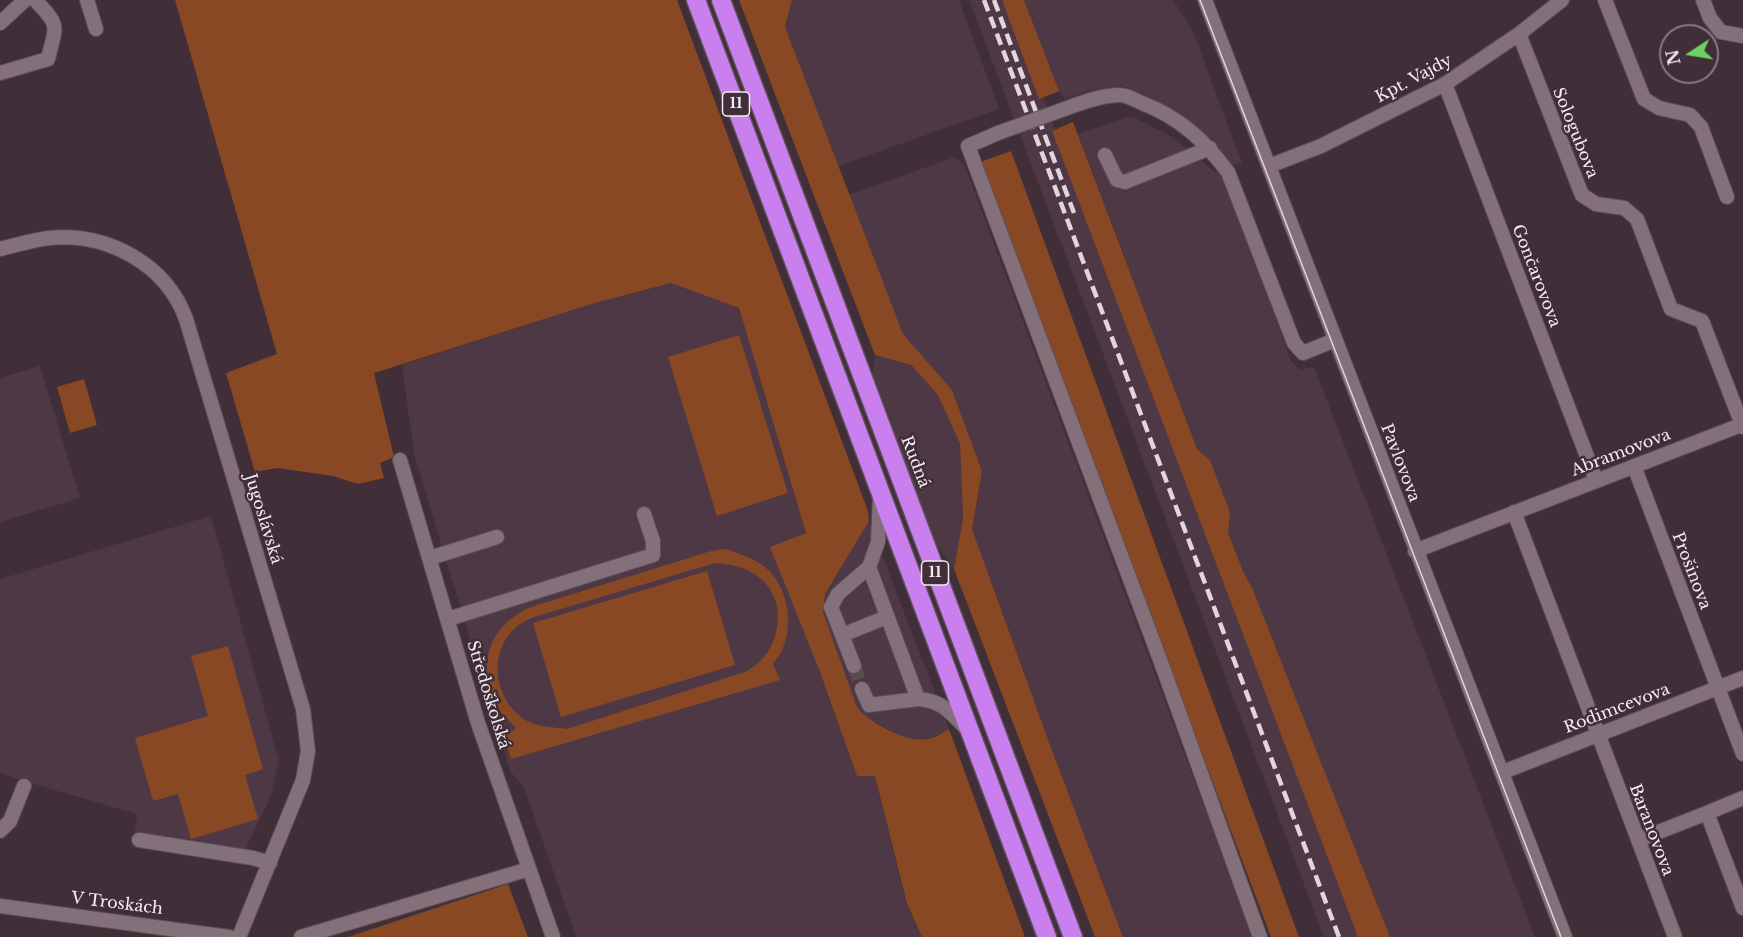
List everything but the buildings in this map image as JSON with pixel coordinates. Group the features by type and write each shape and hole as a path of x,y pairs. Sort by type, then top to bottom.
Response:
{"highway":[{"name":"11","path":"696,0 1047,937"},
{"name":"Rudná","path":"721,0 1073,937"}],"street":[{"path":"0,23 25,0"},
{"path":"0,73 48,59 56,29 50,16 34,0"},
{"path":"87,0 96,29"},
{"name":"Pavlovova","path":"1205,0 1565,937"},
{"name":"Kpt. Vajdy","path":"1269,166 1321,146 1444,84 1519,34 1562,0"},
{"path":"1605,0 1644,99 1659,108 1690,115 1701,127 1727,197"},
{"path":"1703,0 1710,18 1720,32 1743,36"},
{"name":"Sologubova","path":"1519,34 1582,195 1596,204 1624,208 1637,219 1671,309 1702,321 1742,426"},
{"name":"Gončarovova","path":"1444,84 1596,480"},
{"path":"1260,937 1160,658 968,146 1089,99 1122,95 1154,108 1184,125 1210,148 1228,172 1294,343 1303,352 1335,340"},
{"path":"1105,154 1117,180 1125,182 1210,148"},
{"name":"Jugoslávská","path":"0,249 59,238 90,241 124,250 150,266 182,308 301,700 306,726 308,751 303,780 239,937"},
{"name":"Abramovova","path":"1415,551 1742,426"},
{"name":"Středoškolská","path":"400,460 478,723 553,937"},
{"name":"Prošinova","path":"1634,466 1717,688"},
{"path":"854,666 831,607 838,594 869,567 878,542 880,491"},
{"path":"1514,512 1597,734"},
{"path":"448,619 653,555 653,541 644,514"},
{"path":"430,558 497,537"},
{"path":"869,567 918,699"},
{"path":"842,635 887,617"},
{"name":"Rodimcevova","path":"1503,772 1743,678"},
{"path":"1717,688 1743,754"},
{"path":"862,689 869,705 918,699 933,700 943,706 970,732"},
{"name":"Baranovova","path":"1597,734 1675,937"},
{"path":"0,831 9,821 24,786"},
{"path":"1638,840 1743,798"},
{"path":"1707,813 1743,908"},
{"path":"139,840 253,858 270,864"},
{"path":"301,937 529,869"},
{"name":"V Troskách","path":"0,906 229,937"}],"shaded area":[{"path":"175,0 677,0 868,511 869,521 825,594 823,612 857,707 879,725 910,738 931,738 949,729 1025,937 922,937 907,904 875,776 857,776 820,672 770,547 806,533 739,308 671,283 595,303 374,373 394,457 380,463 384,478 358,484 333,476 277,468 255,472 226,373 277,354"},
{"path":"739,0 792,0 785,27 903,334 952,390 982,471 972,529 1050,745 1123,937 1095,937 954,569 963,519 960,444 938,395 911,365 875,355"},
{"path":"792,0 959,0 999,109 838,166 785,27"},
{"path":"969,0 1006,0 1361,937 1324,937"},
{"path":"1002,0 1024,0 1059,91 1039,99"},
{"path":"1024,0 1173,0 1192,29 1242,163 1233,165 1218,148 1150,97 1123,86 1086,91 1065,99 1059,91"},
{"path":"1131,116 1172,137 1215,172 1223,172 1291,361 1300,370 1314,367 1535,937 1390,937 1253,590 1228,533 1230,512 1210,460 1197,449 1078,134"},
{"path":"1073,122 1197,449 1210,460 1230,512 1228,533 1253,590 1390,937 1358,937 1052,131"},
{"path":"1011,151 1299,937 1271,937 980,162"},
{"path":"955,157 965,166 1253,937 1123,937 1050,745 972,529 982,471 952,390 903,334 848,195"},
{"path":"671,283 739,308 806,533 771,547 820,672 857,776 875,776 906,904 922,937 576,937 524,787 510,771 414,454 402,365 595,303"},
{"path":"739,335 788,493 717,516 668,357"},
{"path":"875,355 911,365 938,395 960,444 963,519 954,569 929,535 872,385"},
{"path":"40,366 80,498 0,522 0,378"},
{"path":"84,379 97,425 70,433 57,387"},
{"path":"211,516 279,761 270,798 244,852 135,833 137,814 0,772 0,579"},
{"path":"869,521 949,729 927,740 900,736 864,717 857,707 823,612 825,594"},
{"path":"727,549 752,559 765,567 779,584 788,616 786,638 773,664 780,680 511,759 504,737 516,728 493,701 487,683 489,650 503,626 528,608 711,551","holes":["715,563 743,568 761,579 776,602 778,613 776,634 767,653 751,669 567,729 527,721 505,699 500,687 498,662 506,638 521,624 531,618"]},
{"path":"707,571 735,665 561,717 533,623"},
{"path":"228,646 263,769 245,775 258,819 191,839 178,794 153,801 135,738 208,716 191,656"},
{"path":"508,884 528,937 348,937"}],"tunnel":[{"path":"854,666 862,689"}],"tram line":[{"path":"1200,0 1561,937"}],"railway":[{"path":"984,0 1339,937"},
{"path":"994,0 1074,213"}]}
